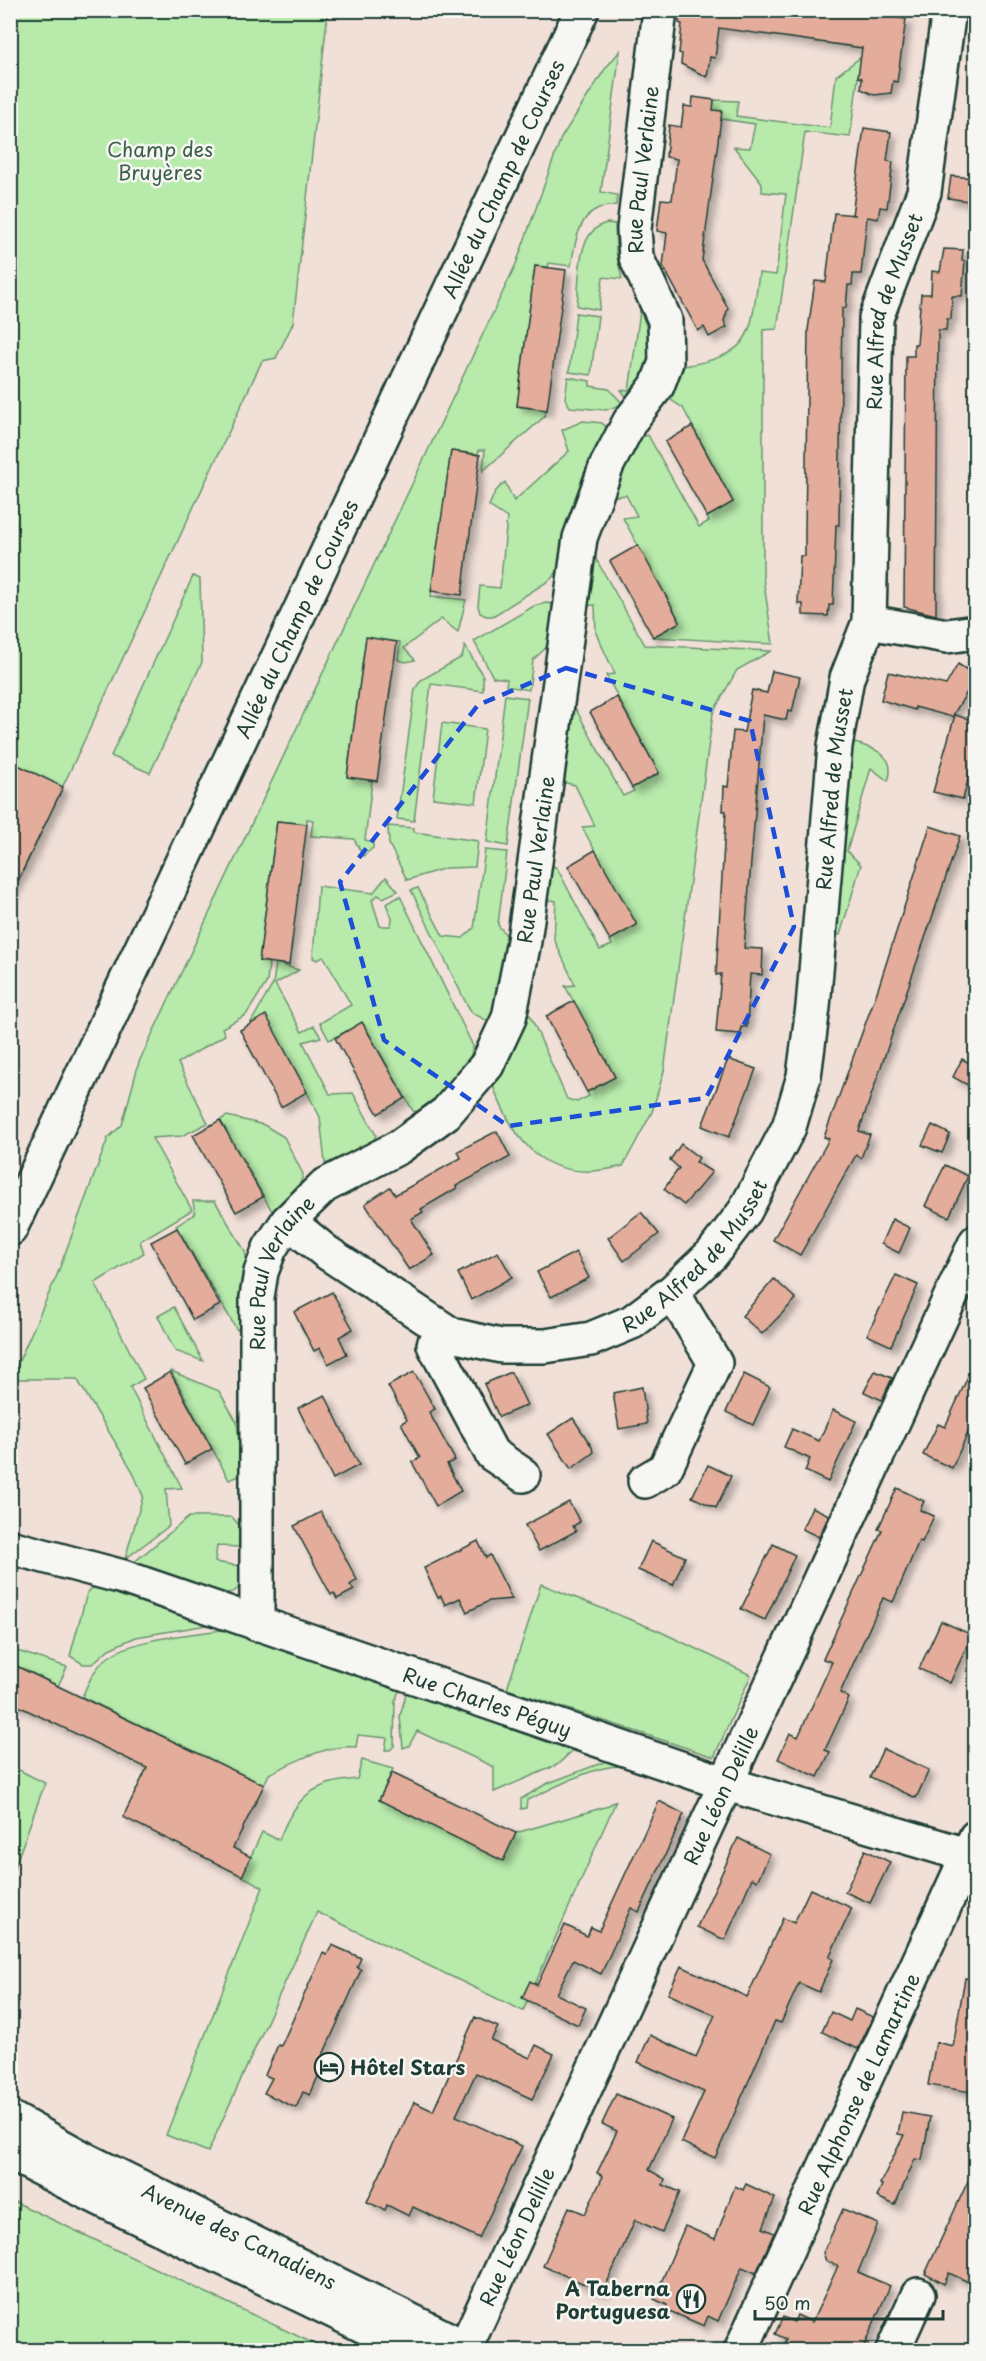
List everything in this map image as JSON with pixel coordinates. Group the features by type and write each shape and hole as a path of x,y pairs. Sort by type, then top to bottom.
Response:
{"street":[{"name":"Allée du Champ de Courses","path":"10,1229 582,10"},
{"name":"Rue Paul Verlaine","path":"257,1624 256,1297 261,1272 270,1248 288,1221 324,1186 399,1148 446,1113 487,1065 509,1018 524,941 580,538 607,465 630,422 657,386 666,362 665,320 636,257 634,229 660,10"},
{"name":"Rue Alfred de Musset","path":"288,1221 326,1252 452,1335 501,1346 556,1345 591,1339 632,1322 672,1292 712,1254 745,1211 789,1127 804,1076 813,1007 835,746 847,678 869,621 876,318 924,192 949,10"},
{"path":"869,621 947,636 975,632"},
{"name":"Rue Léon Delille","path":"468,2349 975,1242"},
{"path":"645,1481 664,1469 715,1363 672,1292"},
{"path":"440,1329 434,1345 492,1454 523,1475"},
{"name":"Rue Charles Péguy","path":"10,1547 123,1577 727,1784 971,1846"},
{"name":"Rue Alphonse de Lamartine","path":"741,2350 971,1846"},
{"name":"Avenue des Canadiens","path":"10,2118 86,2160 468,2349"},
{"name":"Avenue des Canadiens","path":"10,2153 74,2187 185,2238 412,2350"},
{"path":"893,2350 918,2295"}],"highlighted area":[{"path":"566,668 750,721 794,927 706,1098 508,1126 384,1040 340,882 478,705"}],"green space":[{"name":"Champ des Bruyères","path":"10,11 328,11 293,323 276,358 262,361 11,897"},
{"path":"620,51 601,192 617,195 616,205 599,208 585,219 578,234 571,266 549,263 548,267 535,266 517,406 547,410 544,417 483,471 485,450 479,450 478,454 451,451 431,596 466,600 458,632 441,619 404,648 415,660 406,662 398,660 400,642 366,638 347,776 372,781 365,840 373,842 373,848 363,856 354,839 311,836 313,820 307,819 307,824 277,821 259,961 269,963 267,982 246,1015 222,1028 225,1035 178,1063 208,1123 182,1136 152,1138 192,1210 140,1241 144,1253 95,1283 144,1379 130,1387 182,1488 166,1489 169,1526 125,1559 143,1496 132,1470 77,1379 11,1379 57,1275 108,1138 122,1125 139,1062 516,264 561,138 605,69"},
{"path":"861,57 850,137 805,132 777,329 763,330 763,577 773,644 653,637 680,622 623,518 637,516 626,495 610,497 640,437 648,435 699,527 709,521 707,517 733,502 683,408 671,400 670,396 684,366 724,355 736,348 744,339 750,327 759,273 776,275 786,194 762,192 762,183 734,147 750,148 755,124 721,119 713,110 714,100 738,101 736,116 830,128 836,76"},
{"path":"607,223 615,224 616,252 622,279 603,277 599,310 577,306 579,270 584,246 589,236 597,228"},
{"path":"640,311 649,336 649,357 628,399 621,390 629,391"},
{"path":"576,313 598,316 591,375 569,372"},
{"path":"568,377 590,381 590,386 609,389 623,404 606,410 570,407 565,398"},
{"path":"583,421 602,423 607,428 584,473 573,505 557,572 550,580 493,616 480,613 478,606 480,586 500,588 507,518 489,506 495,492 505,482 514,501 569,451 562,430"},
{"path":"596,559 645,645 771,651 737,670 713,713 664,1071 652,1112 623,1166 597,1171 574,1170 554,1165 538,1156 511,1125 491,1081 522,1020 530,1015 567,1099 577,1102 589,1096 587,1092 615,1077 565,986 575,985 554,939 556,901 544,899 549,866 552,865 557,868 600,950 612,945 610,940 636,925 582,827 595,826 575,785 561,782 573,704 623,796 634,791 632,788 659,773 606,675 615,674 596,633 595,605 584,606 593,560"},
{"path":"193,576 200,579 202,662 150,773 111,756"},
{"path":"553,604 549,645 533,660 529,690 506,686 507,679 493,677 474,641 534,606"},
{"path":"465,646 483,676 483,691 431,684 414,821 397,819 415,689 421,680 462,657"},
{"path":"505,695 528,698 508,846 487,842"},
{"path":"442,723 485,729 476,803 433,798"},
{"path":"851,742 881,753 889,764 890,772 888,781 871,768 847,851 861,865 840,935 837,935"},
{"path":"388,826 414,828 414,832 478,841 475,867 446,868 407,880 389,844"},
{"path":"485,850 507,852 498,925 507,936 505,957 500,988 491,1018 486,1020 472,1013 465,1001 411,890 418,888 443,936 463,938 474,928"},
{"path":"386,877 398,891 383,898 378,895 372,900 380,926 391,926 392,918 386,904 400,896 473,1046 460,1074 445,1091 420,1112 413,1111 363,1023 329,1040 320,1023 351,1005 324,957 317,960 313,958 318,886 373,893"},
{"path":"276,963 299,970 275,984 302,1032 314,1026 321,1037 303,1042 330,1094 353,1093 376,1135 373,1142 328,1163 325,1163 320,1117 266,1016 250,1024 273,984"},
{"path":"227,1116 264,1125 284,1137 303,1174 301,1182 272,1211 220,1120"},
{"path":"193,1201 215,1201 245,1251 247,1263 239,1303 239,1329 237,1330 176,1226 195,1214"},
{"path":"174,1307 203,1361 175,1351 158,1316"},
{"path":"171,1371 219,1391 237,1422 242,1475 229,1480"},
{"path":"189,1517 232,1517 241,1527 239,1547 217,1546 215,1562 240,1566 239,1585 235,1591 225,1593 133,1563"},
{"path":"541,1584 659,1631 751,1675 714,1757 507,1689"},
{"path":"96,1585 213,1624 136,1637 109,1649 92,1664 83,1664 70,1656 87,1593"},
{"path":"227,1629 401,1686 395,1701 394,1746 390,1750 385,1750 387,1738 358,1735 356,1747 322,1751 300,1759 269,1774 264,1785 82,1697 100,1664 122,1650 150,1641"},
{"path":"11,1649 67,1667 58,1686 11,1663"},
{"path":"407,1690 573,1746 572,1751 557,1765 494,1792 494,1767 417,1731 409,1746 403,1748 400,1716"},
{"path":"362,1760 393,1769 379,1800 503,1860 516,1833 605,1807 616,1801 523,2011 317,1912 208,2152 166,2135 263,1887 242,1876 262,1832 279,1840 292,1813 307,1795 328,1784 357,1779"},
{"path":"609,1760 630,1768 619,1766 592,1771 527,1800 526,1808 521,1809 521,1799 546,1784"},
{"path":"11,1766 45,1783 11,1877"},
{"path":"11,2200 327,2350 11,2350"}],"building":[{"path":"680,10 869,10 869,14 906,19 897,82 893,81 891,93 874,95 861,89 862,78 858,77 862,48 719,28 715,58 710,57 707,77 681,64"},
{"path":"693,97 714,100 713,110 722,111 702,260 728,308 724,321 727,327 709,337 704,327 698,331 663,266 667,233 657,231 661,199 672,200 677,159 666,157 669,125 681,127 684,106 692,107"},
{"path":"864,128 891,132 887,161 893,162 887,208 880,207 878,219 867,217 861,274 853,274 852,285 848,285 846,308 842,308 839,525 836,525 833,605 829,605 828,616 803,615 803,604 798,604 800,556 805,556 808,330 815,281 826,282 834,213 852,215"},
{"path":"951,176 975,178 975,202 948,198"},
{"path":"944,249 963,250 962,261 965,261 962,296 952,296 951,319 947,319 946,330 938,330 936,615 904,607 906,356 914,356 921,294 931,294 932,271 940,272"},
{"path":"535,266 566,270 547,410 517,406"},
{"path":"692,426 733,502 707,517 665,442"},
{"path":"451,451 480,455 462,595 431,591"},
{"path":"638,545 680,622 653,637 610,561"},
{"path":"366,637 397,642 377,781 347,777"},
{"path":"958,664 975,675 975,679 952,717 915,707 915,710 881,700 888,672 946,685"},
{"path":"772,671 800,677 792,712 788,711 786,720 763,715 744,948 763,949 762,975 750,974 747,1027 741,1027 741,1034 716,1032 721,974 716,975 726,811 723,811 724,786 728,787 733,731 744,732 752,690 767,693"},
{"path":"617,697 659,773 632,788 590,712"},
{"path":"955,715 975,721 975,753 963,799 933,792"},
{"path":"18,765 63,787 10,897 10,782"},
{"path":"277,821 307,824 289,965 259,961"},
{"path":"930,826 960,836 859,1131 870,1135 861,1158 856,1155 800,1255 773,1240 829,1139 824,1137 878,989"},
{"path":"595,850 637,925 610,940 568,866"},
{"path":"574,1001 615,1077 587,1092 546,1016"},
{"path":"266,1015 307,1092 281,1107 240,1030"},
{"path":"362,1022 405,1098 378,1114 335,1038"},
{"path":"728,1059 756,1069 729,1137 702,1126"},
{"path":"962,1059 975,1066 975,1089 953,1077"},
{"path":"220,1120 263,1197 236,1212 193,1135"},
{"path":"932,1125 950,1134 942,1153 922,1145"},
{"path":"497,1131 510,1157 456,1186 457,1188 421,1209 423,1212 411,1219 434,1255 409,1270 365,1204 390,1187 395,1195 461,1158 458,1151"},
{"path":"681,1144 699,1158 696,1162 712,1172 684,1205 664,1189 679,1168 670,1160"},
{"path":"945,1165 968,1176 949,1217 925,1206"},
{"path":"641,1212 659,1234 624,1261 608,1238"},
{"path":"892,1219 910,1228 899,1253 881,1244"},
{"path":"177,1228 220,1305 193,1320 151,1242"},
{"path":"498,1252 512,1277 471,1300 458,1273"},
{"path":"576,1252 589,1278 551,1297 537,1272"},
{"path":"896,1275 918,1285 891,1346 867,1335"},
{"path":"774,1279 796,1299 762,1334 742,1316"},
{"path":"332,1292 353,1329 339,1337 347,1354 328,1364 320,1348 314,1351 294,1312"},
{"path":"975,1361 975,1417 952,1468 923,1455 938,1424 945,1427"},
{"path":"875,1371 892,1378 882,1400 864,1392"},
{"path":"170,1372 212,1449 185,1464 143,1388"},
{"path":"414,1372 435,1409 429,1412 455,1460 447,1464 461,1491 436,1506 412,1462 420,1458 401,1423 407,1420 388,1386"},
{"path":"511,1372 527,1405 499,1417 484,1384"},
{"path":"744,1374 770,1387 753,1425 726,1412"},
{"path":"642,1387 647,1424 619,1429 613,1393"},
{"path":"325,1395 359,1465 333,1479 298,1408"},
{"path":"833,1410 856,1421 828,1482 805,1471 810,1459 784,1447 792,1429 819,1441"},
{"path":"573,1418 592,1447 593,1453 571,1469 548,1434"},
{"path":"708,1465 731,1476 716,1508 692,1497"},
{"path":"897,1488 924,1501 920,1510 934,1516 922,1542 919,1541 893,1602 883,1598 840,1693 849,1698 825,1750 830,1752 818,1777 778,1759 790,1733 798,1737 832,1662 823,1659 882,1530 878,1529"},
{"path":"569,1502 580,1522 573,1526 576,1531 539,1551 525,1525"},
{"path":"812,1507 829,1515 819,1537 802,1529"},
{"path":"321,1512 357,1580 350,1585 354,1590 337,1599 334,1593 331,1595 294,1526"},
{"path":"478,1541 486,1558 490,1555 512,1599 489,1601 467,1612 460,1598 445,1605 441,1596 438,1598 424,1568"},
{"path":"651,1541 685,1557 673,1585 638,1570"},
{"path":"773,1544 795,1555 765,1620 741,1609"},
{"path":"941,1621 972,1635 950,1683 919,1669"},
{"path":"10,1663 264,1785 233,1848 251,1857 242,1876 123,1817 147,1768 10,1702"},
{"path":"883,1749 929,1770 916,1798 870,1777"},
{"path":"392,1773 516,1833 503,1861 379,1800"},
{"path":"659,1801 684,1814 639,1912 631,1908 601,1974 573,1960 556,1994 586,2008 578,2025 522,1998 530,1981 537,1985 565,1925 587,1936 591,1927 599,1931"},
{"path":"738,1838 770,1854 757,1881 752,1878 725,1940 697,1927"},
{"path":"865,1850 890,1862 870,1903 845,1892"},
{"path":"810,1889 852,1908 829,1957 833,1959 819,1992 799,1983 781,2023 775,2021 715,2158 681,2142 704,2092 638,2062 650,2035 696,2057 715,2015 668,1994 681,1966 747,1997 783,1918 794,1923"},
{"path":"332,1945 361,1958 357,1967 361,1970 319,2064 323,2065 310,2095 303,2092 296,2108 264,2093 272,2078 265,2075 278,2045 281,2046 323,1953 327,1955"},
{"path":"965,1978 975,1979 975,2064 971,2092 928,2085 936,2042 953,2046"},
{"path":"855,2009 873,2017 858,2049 822,2032 831,2012 850,2021"},
{"path":"475,2017 498,2027 491,2040 530,2058 536,2045 554,2054 532,2099 476,2073 456,2116 522,2146 479,2238 413,2207 409,2216 387,2205 385,2210 367,2202 414,2102 433,2111"},
{"path":"616,2094 672,2119 649,2170 665,2179 663,2185 680,2192 662,2232 635,2220 603,2292 543,2266 569,2207 585,2214 603,2176 597,2173 617,2131 602,2124"},
{"path":"902,2112 930,2117 922,2160 915,2159 895,2205 877,2197 882,2185 880,2184 904,2135 898,2134"},
{"path":"975,2166 975,2285 949,2273 944,2284 925,2274"},
{"path":"746,2184 775,2198 763,2228 774,2233 756,2273 742,2267 718,2321 708,2316 704,2326 667,2310 667,2305 654,2299 685,2226 715,2239 735,2186 743,2190"},
{"path":"843,2209 878,2224 858,2272 890,2286 862,2350 800,2350 784,2343 786,2339 775,2334 783,2317 794,2322 797,2315 812,2322 838,2266 826,2261 823,2253"}],"place":[{"name":"Hôtel Stars","path":"329,2067"},
{"name":"A Taberna Portuguesa","path":"691,2299"}]}
